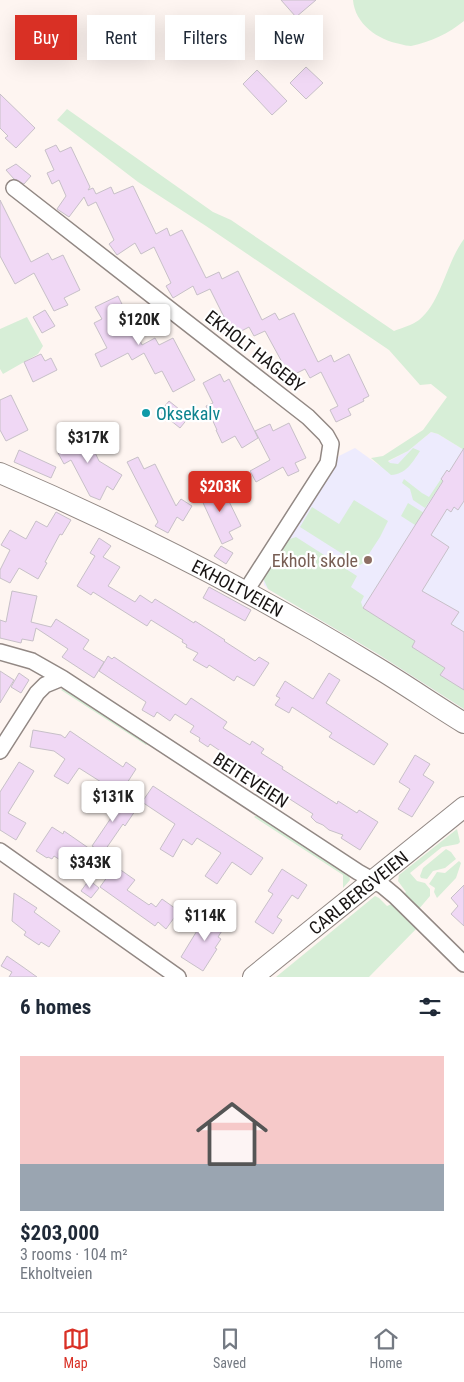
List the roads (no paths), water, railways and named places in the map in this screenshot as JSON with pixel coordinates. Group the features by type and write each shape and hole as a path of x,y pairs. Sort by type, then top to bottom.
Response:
{"street":[{"name":"EKHOLT HAGEBY","path":"14,188 263,380 308,417 326,435 331,444 328,462 247,592"},
{"name":"EKHOLTVEIEN","path":"0,473 109,521 247,592 371,664 464,723"},
{"name":"BEITEVEIEN","path":"0,652 32,661 62,678 373,880 395,896 464,964"},
{"path":"0,751 37,693 45,685 62,678"},
{"name":"CARLBERGVEIEN","path":"253,977 464,807"},
{"path":"0,850 178,977"}],"place":[{"name":"Oksekalv","path":"146,413"},
{"name":"Ekholt skole","path":"368,560"}]}
